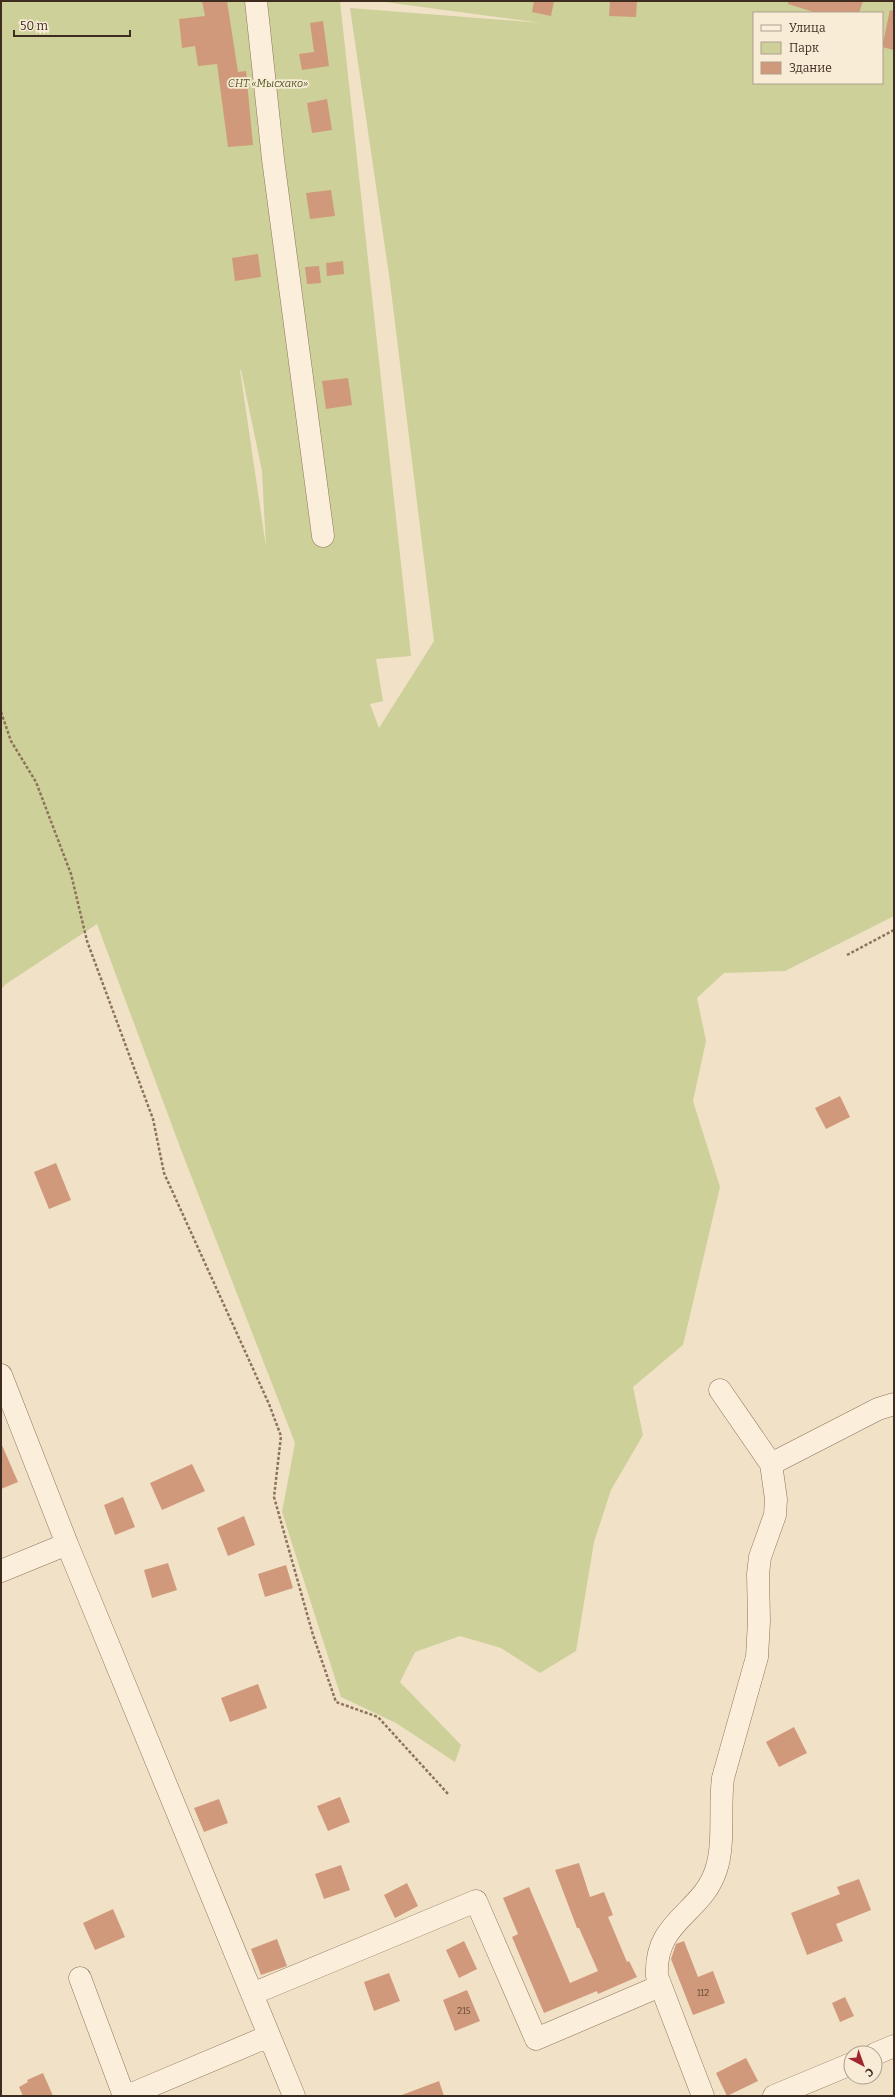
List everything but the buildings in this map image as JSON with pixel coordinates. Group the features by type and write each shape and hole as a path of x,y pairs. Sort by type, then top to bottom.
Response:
{"street":[{"path":"256,1 274,159 323,536"},
{"path":"1,1375 67,1544 294,2096"},
{"path":"703,2096 660,1986 657,1976 656,1960 660,1946 669,1930 706,1888 716,1871 720,1854 720,1797 723,1778 756,1657 759,1633 759,1562 775,1514 776,1499 771,1464 720,1390"},
{"path":"771,1464 878,1408 894,1404"},
{"path":"1,1571 67,1544"},
{"path":"252,1994 476,1901 536,2039 660,1986"},
{"path":"80,1978 126,2096 269,2036"},
{"path":"883,2051 894,2046"},
{"path":"774,2096 843,2067"}],"path":[{"path":"1,712 11,741 36,782 71,874 87,941 153,1119 164,1173 269,1404 281,1436 274,1497 313,1635 336,1702 378,1717 449,1795"},
{"path":"847,955 894,930"}],"green space":[{"name":"СНТ «Мысхако»","path":"1,1 340,1 411,656 376,659 383,701 370,704 379,728 434,641 390,282 350,8 542,23 377,1 894,1 894,916 785,971 724,973 697,998 706,1041 693,1101 720,1187 683,1345 633,1387 643,1435 611,1490 594,1542 576,1651 540,1673 501,1648 460,1636 415,1652 400,1682 461,1745 455,1762 396,1723 341,1697 282,1512 295,1443 183,1155 97,924 6,984 1,989","holes":["240,370 241,370 262,471 266,547"]}]}
